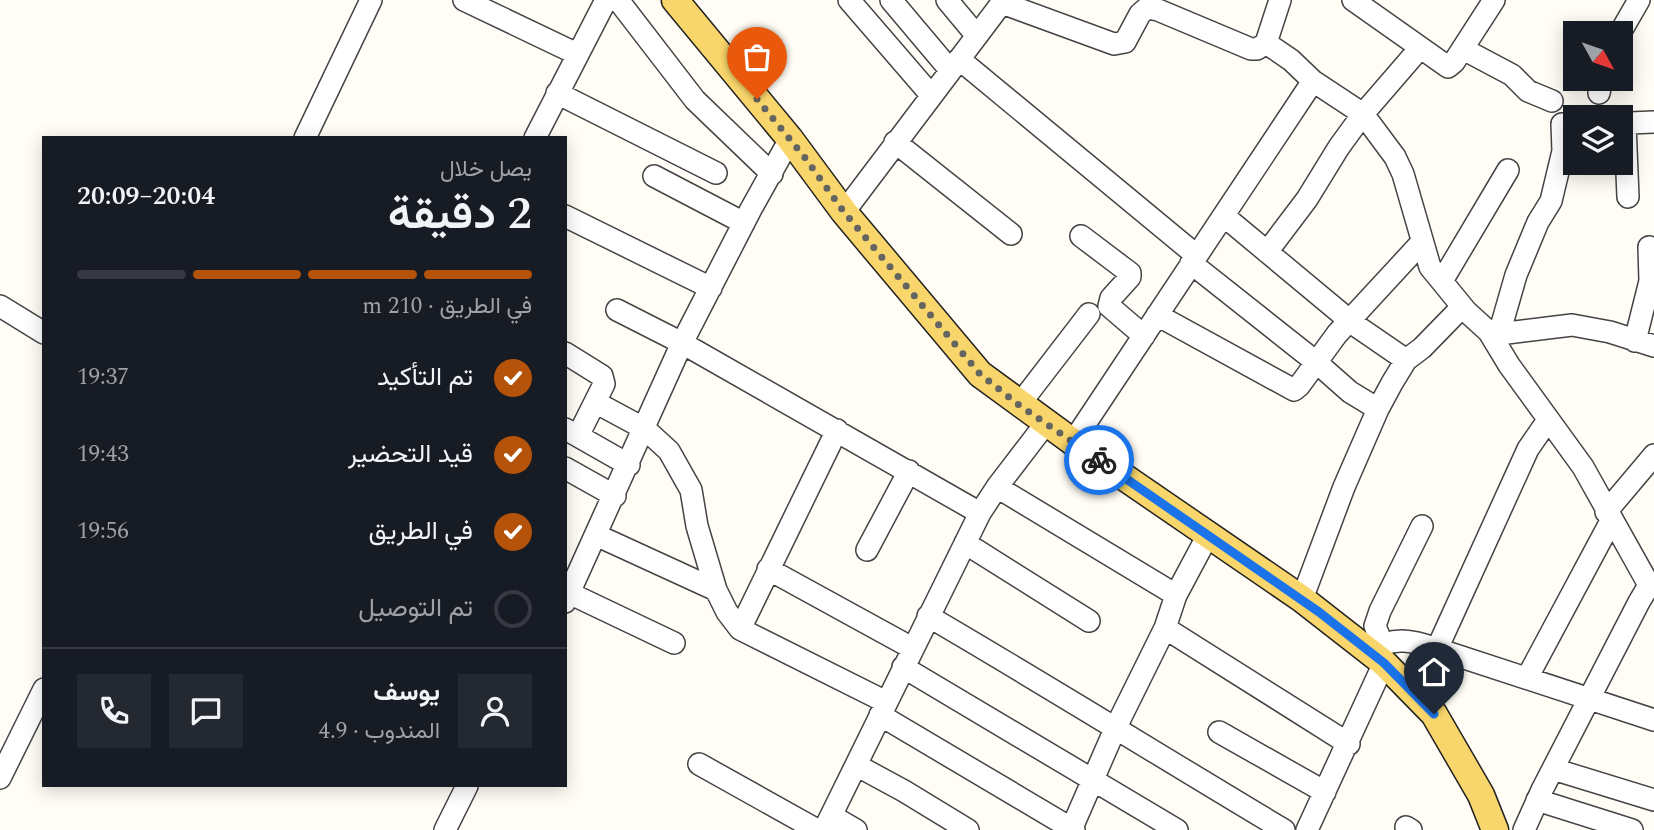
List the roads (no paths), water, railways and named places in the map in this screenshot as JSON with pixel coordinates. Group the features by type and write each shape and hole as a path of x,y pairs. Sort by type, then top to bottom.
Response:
{"main road":[{"path":"675,0 790,139 844,212 973,366 1019,405 1379,652 1434,714 1481,794 1495,830"}],"street":[{"path":"306,136 371,0"},
{"path":"464,0 577,54"},
{"path":"536,136 606,0"},
{"path":"618,0 695,100 772,174"},
{"path":"849,0 931,96"},
{"path":"891,0 955,65 1193,259 1350,392 1378,409"},
{"path":"947,0 977,36"},
{"path":"844,212 1003,1 1114,44 1122,45 1125,42 1140,13 1147,8 1257,49 1266,43 1280,0"},
{"path":"1353,0 1448,67 1452,65 1494,0"},
{"path":"1627,21 1639,0"},
{"path":"1266,43 1291,60 1313,81 1363,114 1395,157 1403,174 1430,267 1462,307 1494,333 1548,419 1583,467 1609,517 1651,585 1589,698 1524,830"},
{"path":"1267,252 1307,199 1363,114 1420,48"},
{"path":"1463,48 1511,75 1528,91 1552,101"},
{"path":"1073,442 1313,81"},
{"path":"557,93 716,173"},
{"path":"1628,197 1625,125 1630,122 1654,122"},
{"path":"1494,333 1538,222 1551,201 1563,151 1562,124"},
{"path":"702,202 733,138"},
{"path":"674,643 568,589 615,496 682,343 790,139"},
{"path":"895,142 1011,234"},
{"path":"1442,281 1508,170"},
{"path":"654,176 744,223"},
{"path":"1224,216 1350,321 1406,360"},
{"path":"567,217 711,288"},
{"path":"1081,236 1130,273 1130,277 1111,298 1109,306 1143,336"},
{"path":"1157,315 1290,389 1298,388 1350,321 1422,242"},
{"path":"1494,333 1572,324 1610,332 1645,344 1650,281 1649,247"},
{"path":"0,306 42,332"},
{"path":"1302,599 1344,487 1378,409 1406,360 1462,307"},
{"path":"617,310 682,343 980,513"},
{"path":"1019,405 1089,314"},
{"path":"567,354 603,376 604,384 595,402 572,432 629,465"},
{"path":"595,402 645,429 669,451 691,489 697,526 716,590 727,612 740,629 883,708 1072,830 1115,729 1165,628 1176,594 1208,535"},
{"path":"1437,649 1528,449 1548,419"},
{"path":"824,825 980,513 997,486 1046,423"},
{"path":"740,629 837,430"},
{"path":"1527,678 1609,517 1654,455"},
{"path":"567,469 615,496"},
{"path":"867,550 909,471"},
{"path":"997,486 1176,594"},
{"path":"1307,830 1349,744 1379,652 1375,626 1380,611 1422,526"},
{"path":"596,535 716,590"},
{"path":"965,543 1089,621"},
{"path":"768,569 908,657 1092,779 1177,830"},
{"path":"928,616 1284,830"},
{"path":"1165,628 1349,744"},
{"path":"1379,652 1402,639 1654,720"},
{"path":"0,778 42,693"},
{"path":"1219,732 1325,792"},
{"path":"699,764 824,825 856,830"},
{"path":"856,765 968,830"},
{"path":"1553,769 1654,800"},
{"path":"446,830 467,787"},
{"path":"1537,800 1632,830"}]}
